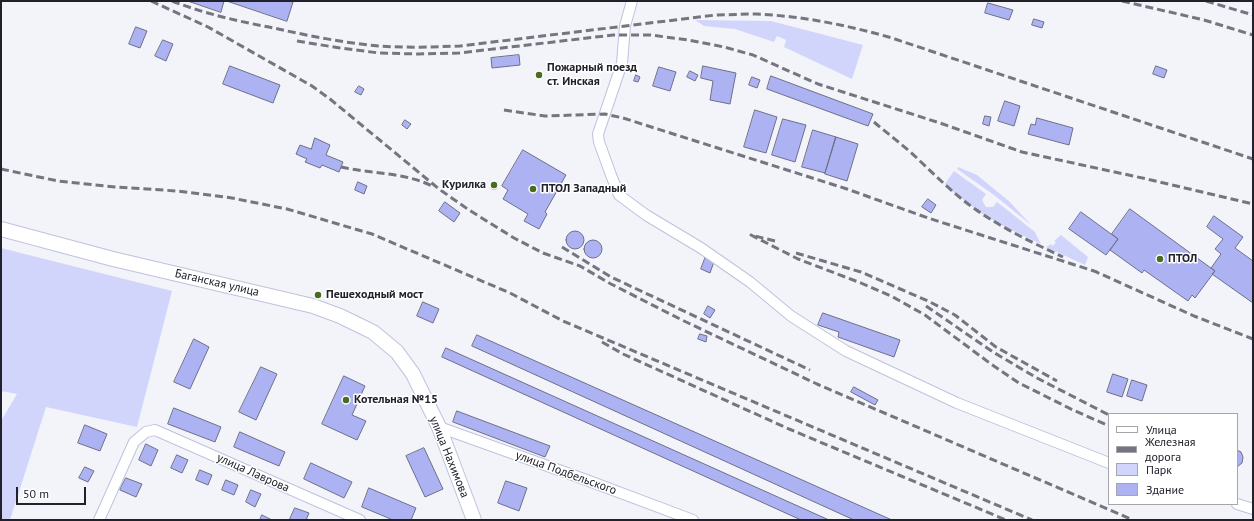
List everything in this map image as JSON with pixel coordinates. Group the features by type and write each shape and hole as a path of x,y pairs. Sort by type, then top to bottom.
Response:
{"street":[{"path":"632,1 625,26 622,63 598,134 599,142 619,195 646,215 701,248 750,282 791,316 846,351 958,403 1108,463"},
{"name":"Баганская улица","path":"1,229 113,259 313,306 340,316 373,332 397,352 413,374"},
{"name":"улица Нахимова","path":"413,374 439,427 474,520"},
{"name":"улица Подбельского","path":"439,427 693,520"},
{"name":"улица Лаврова","path":"99,520 134,442 146,432 154,430 360,520"},
{"path":"1238,504 1253,509"}],"green space":[{"path":"695,20 771,21 863,45 852,79 784,47 786,40 777,36 774,42 735,29 704,26"},
{"path":"958,167 977,175 1010,202 1031,225 994,195 957,169"},
{"path":"954,171 986,194 982,200 986,207 993,207 997,202 1035,232 1041,244 985,216 949,189 945,184"},
{"path":"1061,235 1088,257 1085,265 1046,247 1051,244 1053,246 1056,242 1054,241"},
{"path":"1,248 172,291 137,427 46,407 10,520 1,520 1,421 17,394 1,391"}],"building":[{"path":"188,1 224,1 221,12"},
{"path":"227,1 288,1 293,2 287,21"},
{"path":"988,3 1013,10 1009,20 985,13"},
{"path":"1034,19 1044,22 1042,28 1032,25"},
{"path":"136,27 147,31 140,48 129,44"},
{"path":"163,40 173,44 166,61 155,56"},
{"path":"519,55 520,65 492,68 491,58"},
{"path":"230,66 280,85 273,103 223,84"},
{"path":"703,66 736,73 730,104 710,100 713,81 701,78"},
{"path":"1156,66 1167,70 1164,78 1153,74"},
{"path":"659,67 676,72 670,91 653,86"},
{"path":"690,71 698,75 695,81 687,77"},
{"path":"636,75 640,77 638,82 634,81"},
{"path":"771,76 873,114 868,126 767,89"},
{"path":"752,77 760,80 757,88 749,85"},
{"path":"359,86 364,89 361,95 355,92"},
{"path":"1005,101 1020,106 1014,126 998,121"},
{"path":"755,110 777,117 766,153 744,147"},
{"path":"985,116 991,117 989,126 983,124"},
{"path":"1037,118 1073,128 1069,145 1028,134 1031,124 1035,125"},
{"path":"783,119 806,125 795,162 772,155"},
{"path":"405,120 411,124 407,129 402,125"},
{"path":"813,130 836,137 825,173 802,167"},
{"path":"836,137 858,144 847,181 825,174"},
{"path":"315,138 330,145 326,155 343,162 339,172 322,165 320,168 305,162 307,159 296,154 300,145 311,149"},
{"name":"ПТОЛ Западный","path":"523,150 566,175 545,212 547,214 539,229 524,221 528,214 503,199 508,190 502,186"},
{"path":"358,182 367,186 364,194 355,190"},
{"name":"Курилка","path":"494,183 497,186 494,189 491,186"},
{"path":"928,199 936,205 931,213 922,207"},
{"path":"445,202 460,213 454,222 439,211"},
{"name":"ПТОЛ","path":"1130,209 1215,271 1195,298 1192,295 1188,301 1144,270 1142,273 1110,250 1118,239 1112,234"},
{"path":"1081,212 1118,239 1106,255 1069,229"},
{"path":"1214,216 1243,237 1235,248 1253,261 1253,303 1212,274 1215,271 1211,268 1221,254 1215,249 1223,239 1207,227"},
{"path":"575,231 581,234 584,240 581,246 575,249 569,246 566,240 569,234"},
{"path":"593,240 599,243 602,249 599,255 593,258 587,255 584,249 587,243"},
{"path":"706,256 715,259 710,273 701,269"},
{"path":"423,302 439,309 433,323 417,316"},
{"path":"708,306 715,310 710,318 704,314"},
{"path":"823,313 900,340 894,357 838,337 839,332 818,325"},
{"path":"700,334 707,336 706,342 698,339"},
{"path":"477,335 892,520 854,520 472,346"},
{"path":"194,339 209,347 190,389 174,382"},
{"path":"446,348 829,520 801,520 442,357"},
{"path":"261,367 277,374 256,420 239,412"},
{"path":"1113,374 1128,379 1122,397 1107,392"},
{"name":"Котельная №15","path":"344,376 365,386 352,415 366,421 357,440 322,424"},
{"path":"1132,380 1147,385 1142,401 1127,396"},
{"path":"854,387 878,400 875,405 851,392"},
{"path":"174,408 221,427 215,442 168,424"},
{"path":"457,411 550,446 545,457 453,422"},
{"path":"85,425 107,434 100,451 78,443"},
{"path":"240,432 285,452 279,466 234,447"},
{"path":"146,444 158,450 151,466 139,460"},
{"path":"424,448 443,489 425,497 406,456"},
{"path":"1238,450 1241,452 1243,457 1242,463 1238,466"},
{"path":"177,455 188,460 182,473 171,468"},
{"path":"311,463 352,482 344,498 304,479"},
{"path":"85,467 94,471 88,482 79,478"},
{"path":"200,470 212,475 208,485 196,480"},
{"path":"126,478 142,484 136,497 120,490"},
{"path":"226,480 238,485 234,495 222,490"},
{"path":"506,481 527,488 519,511 498,503"},
{"path":"369,488 416,508 411,520 393,520 362,507"},
{"path":"251,490 261,494 255,507 246,502"},
{"path":"295,508 309,513 306,520 290,519"},
{"path":"262,515 272,520 260,520"}],"railway":[{"path":"151,1 208,27 312,86 330,99 439,189 514,238 543,253 580,266 611,284 684,321 817,384 1133,520"},
{"path":"172,1 220,16 310,36 366,45 400,47 460,46 716,15 756,14 807,19 841,25 892,38 1253,159"},
{"path":"1122,1 1204,20 1253,35"},
{"path":"1206,1 1253,15"},
{"path":"297,41 379,53 419,54 459,53 613,35 651,35 688,40 724,47 753,55 818,84 940,123 1022,152 1253,204"},
{"path":"504,110 545,116 605,114 623,118 847,189 928,218 1097,272"},
{"path":"874,122 968,204 1007,229 1063,257"},
{"path":"341,167 410,178 432,186"},
{"path":"1,169 58,181 115,187 177,191 232,198 287,209 372,234 510,293 563,321 1032,520"},
{"path":"775,241 751,235 798,259 893,297 925,315 1019,383 1108,426"},
{"path":"562,247 611,277 810,370"},
{"path":"796,253 861,272 928,301 955,315 996,347 1057,381"},
{"path":"1092,270 1194,316 1253,339"},
{"path":"926,306 993,352 1037,378 1108,414"},
{"path":"602,342 623,354 789,429 1006,520"}],"place":[{"name":"Пожарный поезд ст. Инская","path":"539,75"},
{"name":"Курилка","path":"494,185"},
{"name":"ПТОЛ Западный","path":"533,189"},
{"name":"ПТОЛ","path":"1160,259"},
{"name":"Пешеходный мост","path":"318,295"},
{"name":"Котельная №15","path":"346,400"}]}
